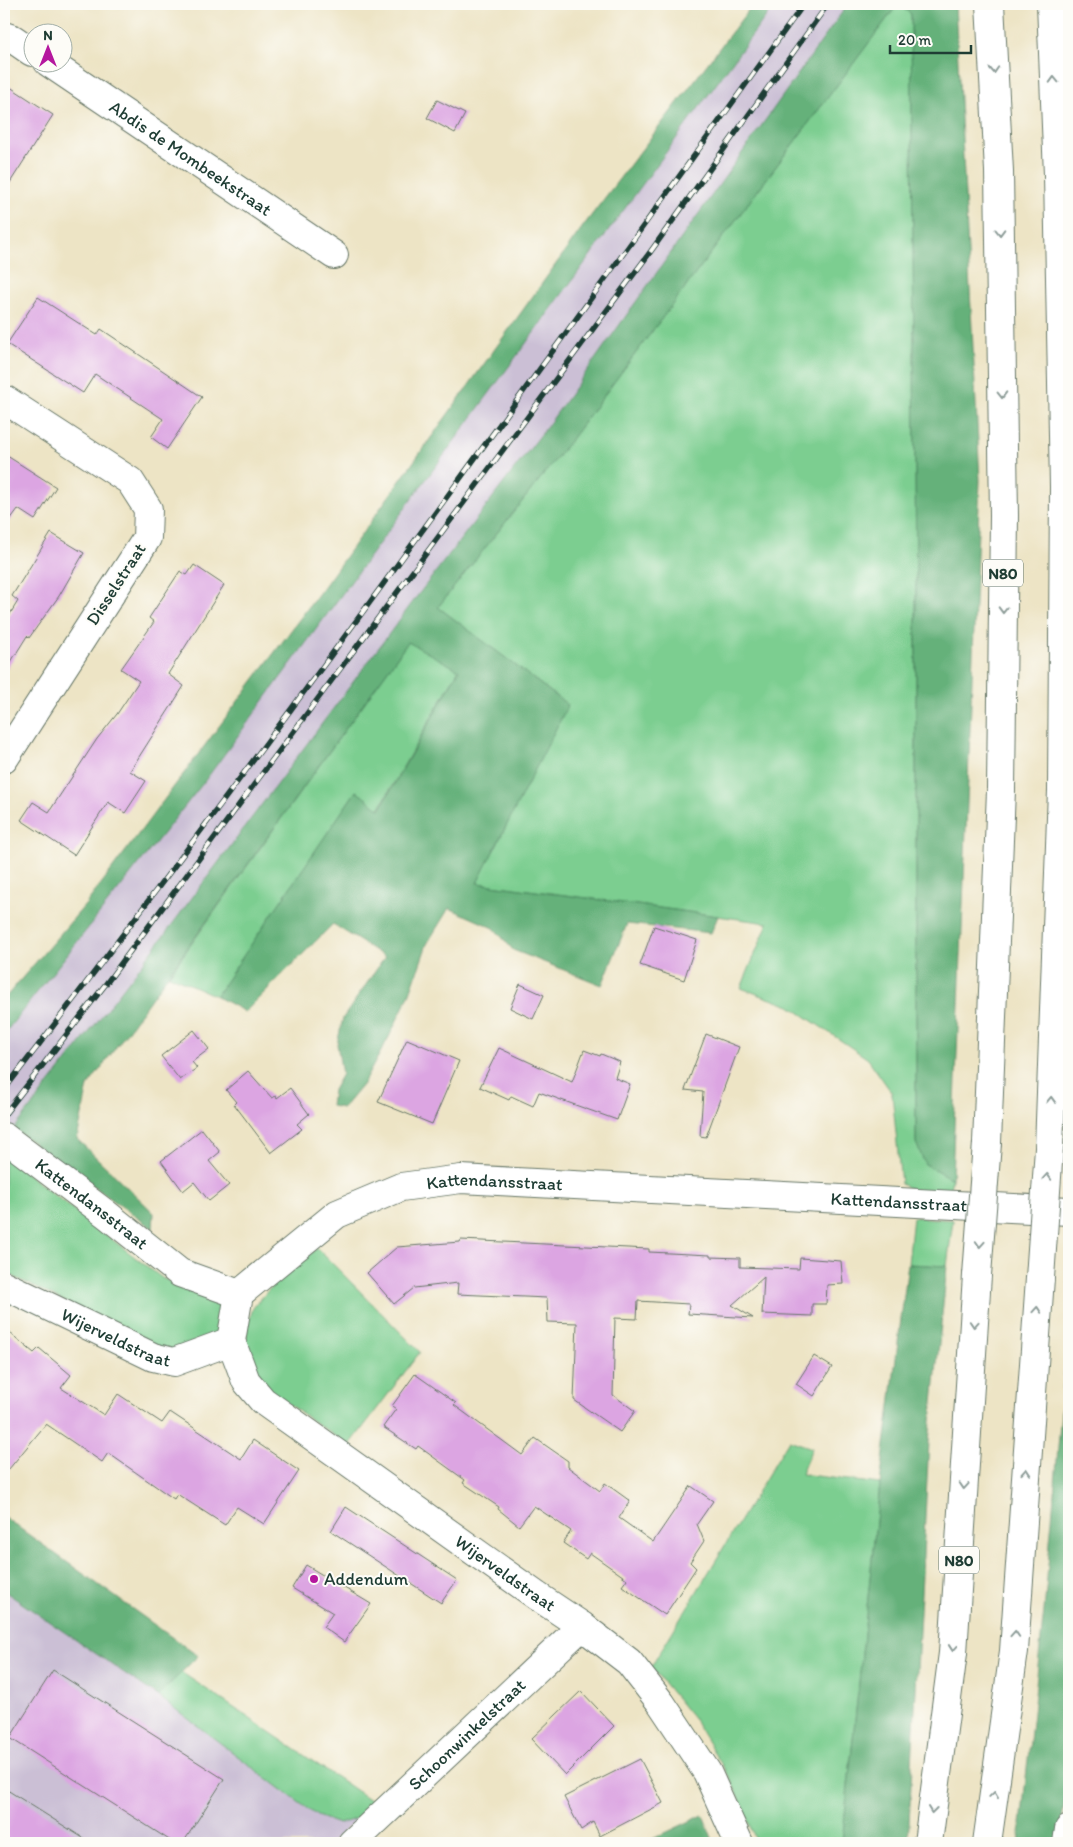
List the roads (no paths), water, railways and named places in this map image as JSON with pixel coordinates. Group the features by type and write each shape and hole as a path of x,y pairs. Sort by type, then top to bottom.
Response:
{"main road":[{"name":"N80","path":"928,1843 953,1652 987,1142 1001,790 1004,515 999,171 990,4"},
{"path":"987,1843 1014,1651 1049,1148 1062,790 1064,497 1058,175 1051,4"},
{"path":"4,36 22,45"},
{"name":"Abdis de Mombeekstraat","path":"63,72 334,256"},
{"name":"Disselstraat","path":"4,399 130,481 148,509 147,538 4,759"},
{"name":"Kattendansstraat","path":"4,1137 180,1273 239,1294 338,1214 401,1187 461,1179 918,1204 1069,1210"},
{"name":"Wijerveldstraat","path":"4,1285 153,1358 174,1362 231,1341 246,1381 263,1401 582,1626 630,1662 707,1772 739,1843"},
{"path":"231,1341 239,1294"},
{"name":"Schoonwinkelstraat","path":"352,1843 582,1626"},
{"path":"1067,1843 1069,1830"}],"railway":[{"path":"4,1090 107,956 308,686 804,4"},
{"path":"4,1115 105,985 651,251 828,4"}],"place":[{"name":"Addendum","path":"314,1579"}]}
